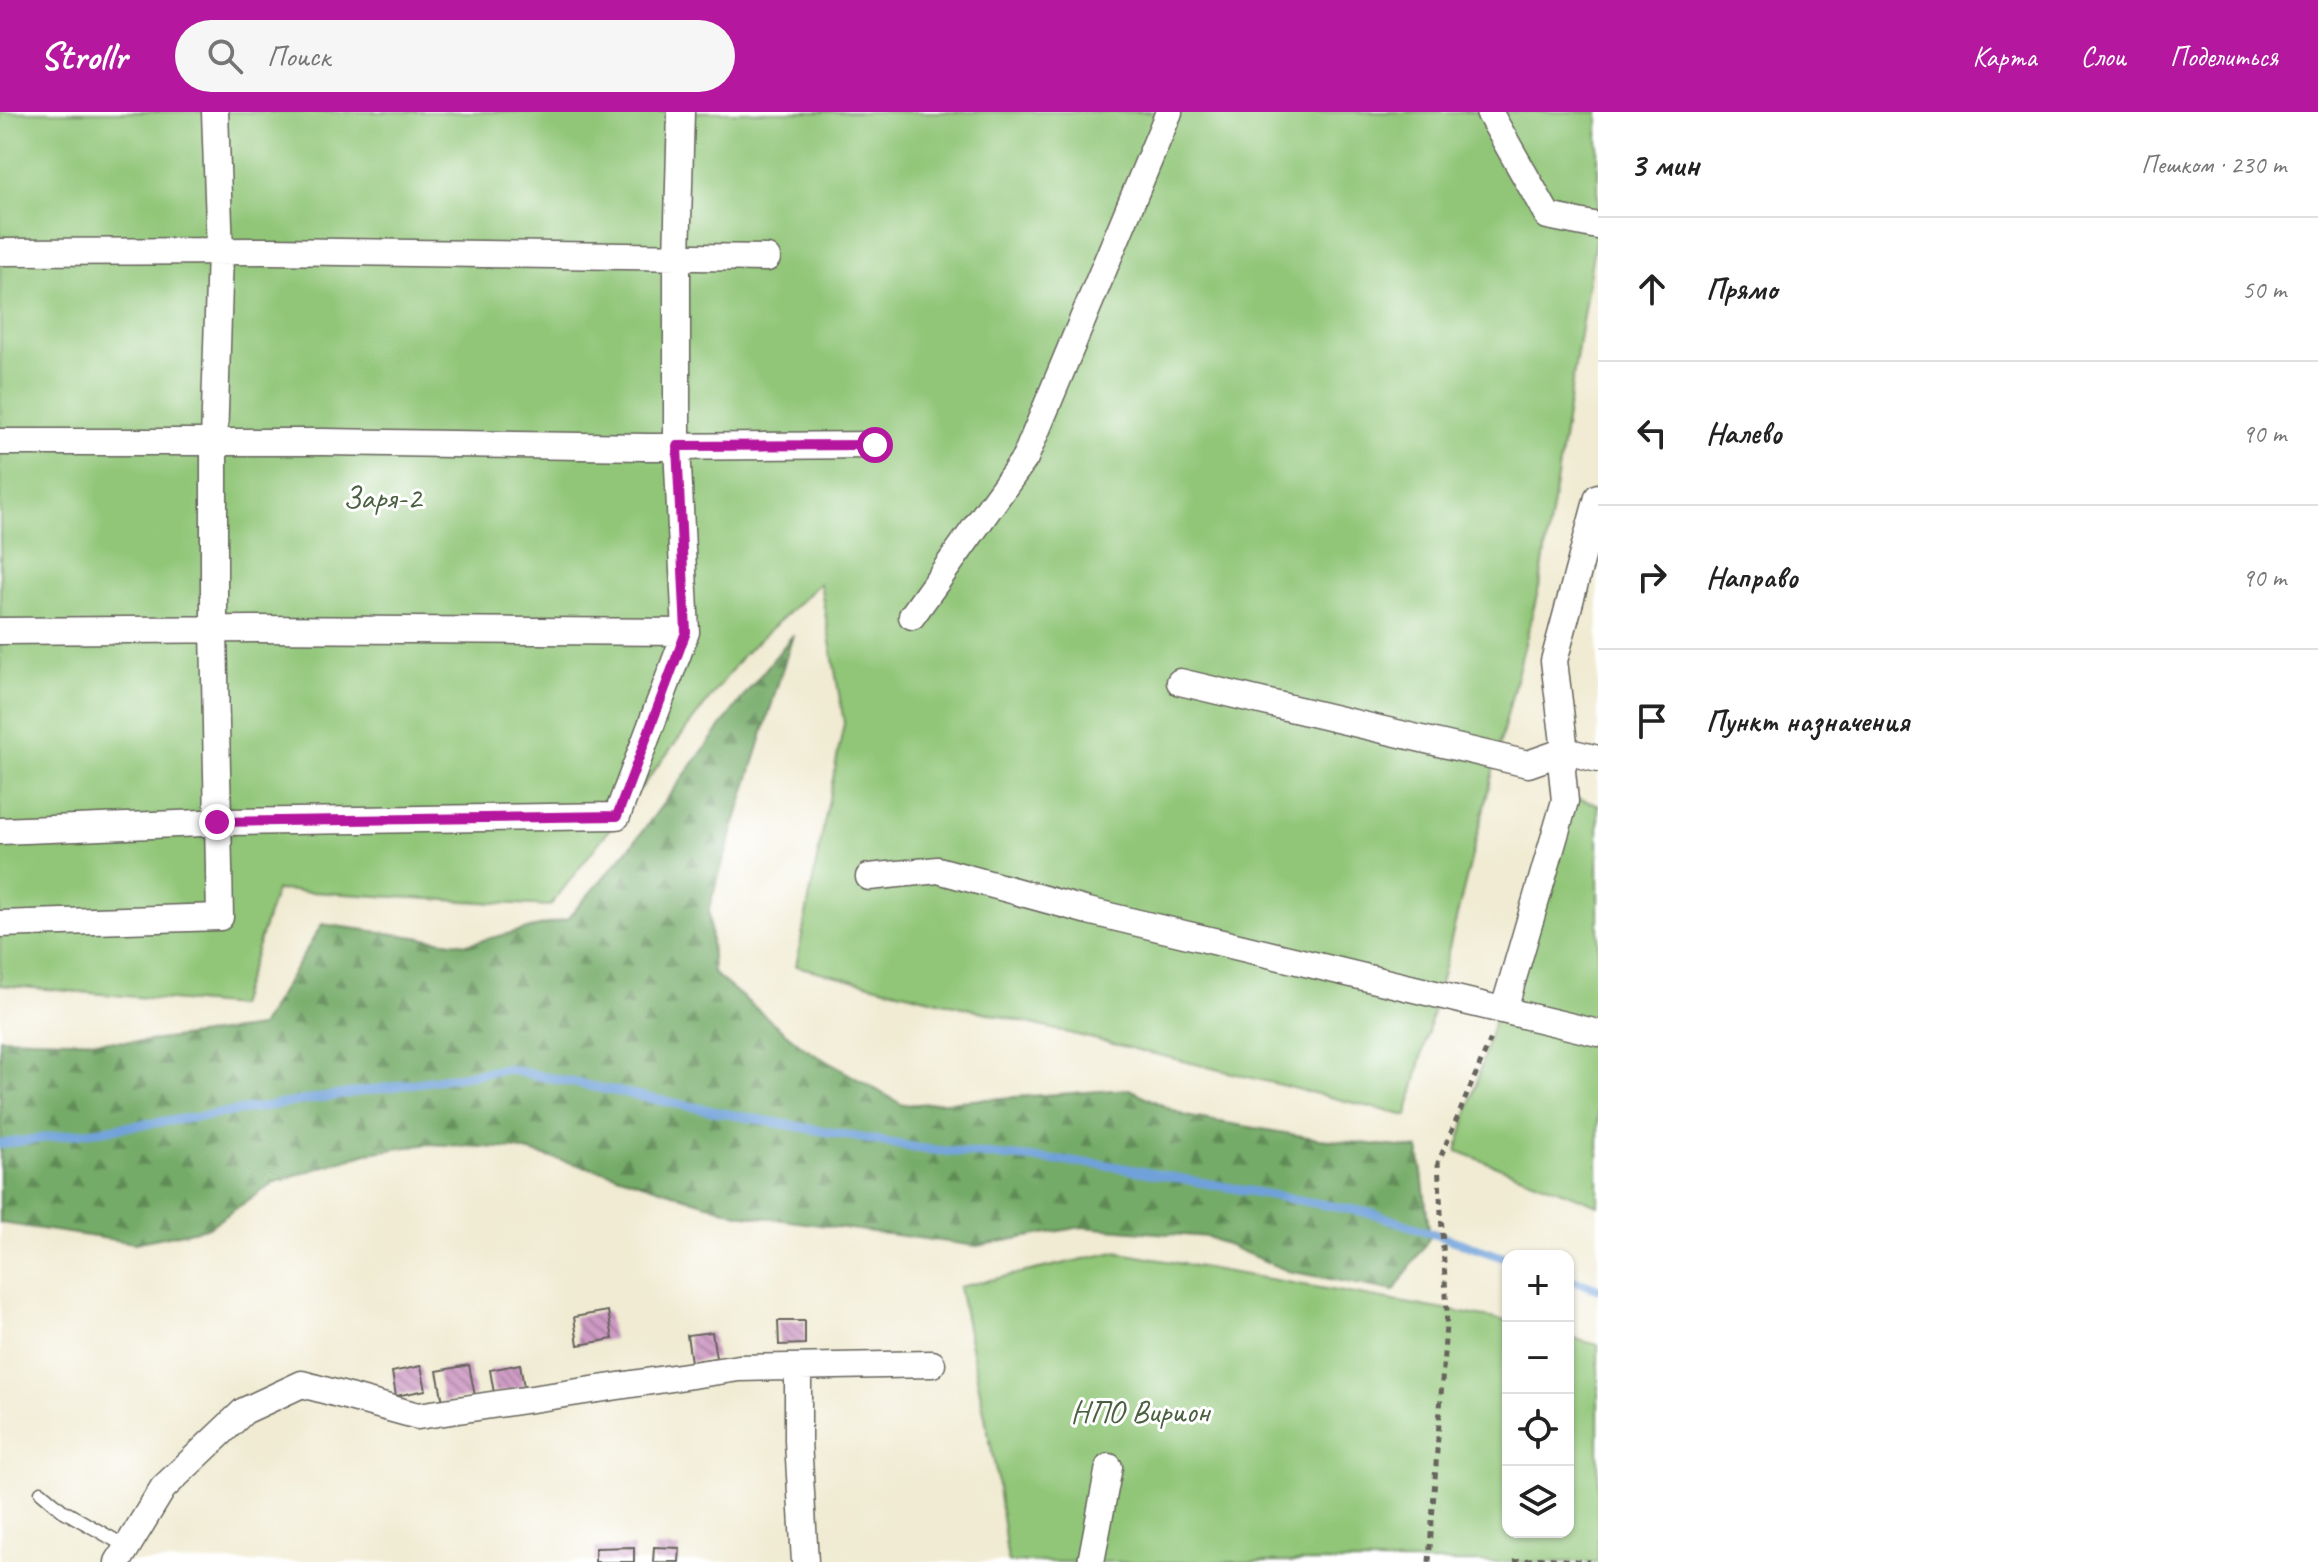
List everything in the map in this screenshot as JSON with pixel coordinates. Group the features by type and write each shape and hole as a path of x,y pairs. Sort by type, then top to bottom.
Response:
{"street":[{"path":"0,924 220,917 214,629 214,442 220,252 215,112"},
{"path":"0,831 217,822 617,816 686,632 677,446 681,112"},
{"path":"912,616 1025,458 1169,112"},
{"path":"1489,112 1548,216 1598,226"},
{"path":"0,252 767,258"},
{"path":"0,442 875,445"},
{"path":"1504,1009 1565,801 1562,771 1565,751 1554,661 1598,497"},
{"path":"0,631 686,632"},
{"path":"1180,682 1528,764 1565,751 1598,759"},
{"path":"869,877 938,870 1088,911 1598,1033"},
{"path":"122,1555 163,1488 232,1422 244,1411 302,1384 418,1416 739,1368 932,1364"},
{"path":"798,1368 798,1441 805,1562"},
{"path":"1091,1562 1109,1467"}],"lane":[{"path":"41,1492 122,1555"}],"path":[{"path":"1429,1562 1447,1312 1438,1163 1504,1009"},
{"path":"1514,1562 1543,1558 1589,1562"}],"green space":[{"name":"Заря-2","path":"0,112 1598,112 1598,222 1540,583 1407,1116 796,966 844,723 820,583 744,654 550,906 276,890 238,1006 0,985"},
{"path":"793,635 709,908 713,973 804,1048 903,1105 1129,1089 1185,1116 1320,1139 1419,1149 1430,1237 1394,1291 1288,1271 1208,1237 1081,1227 977,1246 738,1214 614,1174 518,1149 429,1144 367,1153 275,1182 207,1228 135,1243 0,1223 0,1038 141,1042 260,1027 322,924 467,944 567,919 632,845"},
{"path":"1558,794 1598,804 1598,1205 1457,1151"},
{"name":"НПО Вирион","path":"1115,1252 1502,1320 1502,1538 1574,1538 1574,1339 1598,1345 1598,1562 1008,1562 996,1472 959,1287"}],"building":[{"path":"608,1311 613,1339 578,1345 574,1317"},
{"path":"778,1321 805,1321 805,1344 779,1345"},
{"path":"712,1332 716,1358 691,1362 687,1335"},
{"path":"520,1364 524,1387 494,1393 490,1370"},
{"path":"469,1365 475,1396 443,1402 437,1371"},
{"path":"421,1366 426,1390 396,1396 392,1372"},
{"path":"634,1547 634,1562 595,1562 595,1548"},
{"path":"654,1547 680,1548 679,1562 653,1562"}],"waterway":[{"path":"0,1144 506,1069 923,1149 1106,1165 1375,1214 1502,1257"},
{"path":"1574,1281 1598,1289"}],"route":[{"path":"217,822 617,816 686,632 677,446 875,445"}]}
